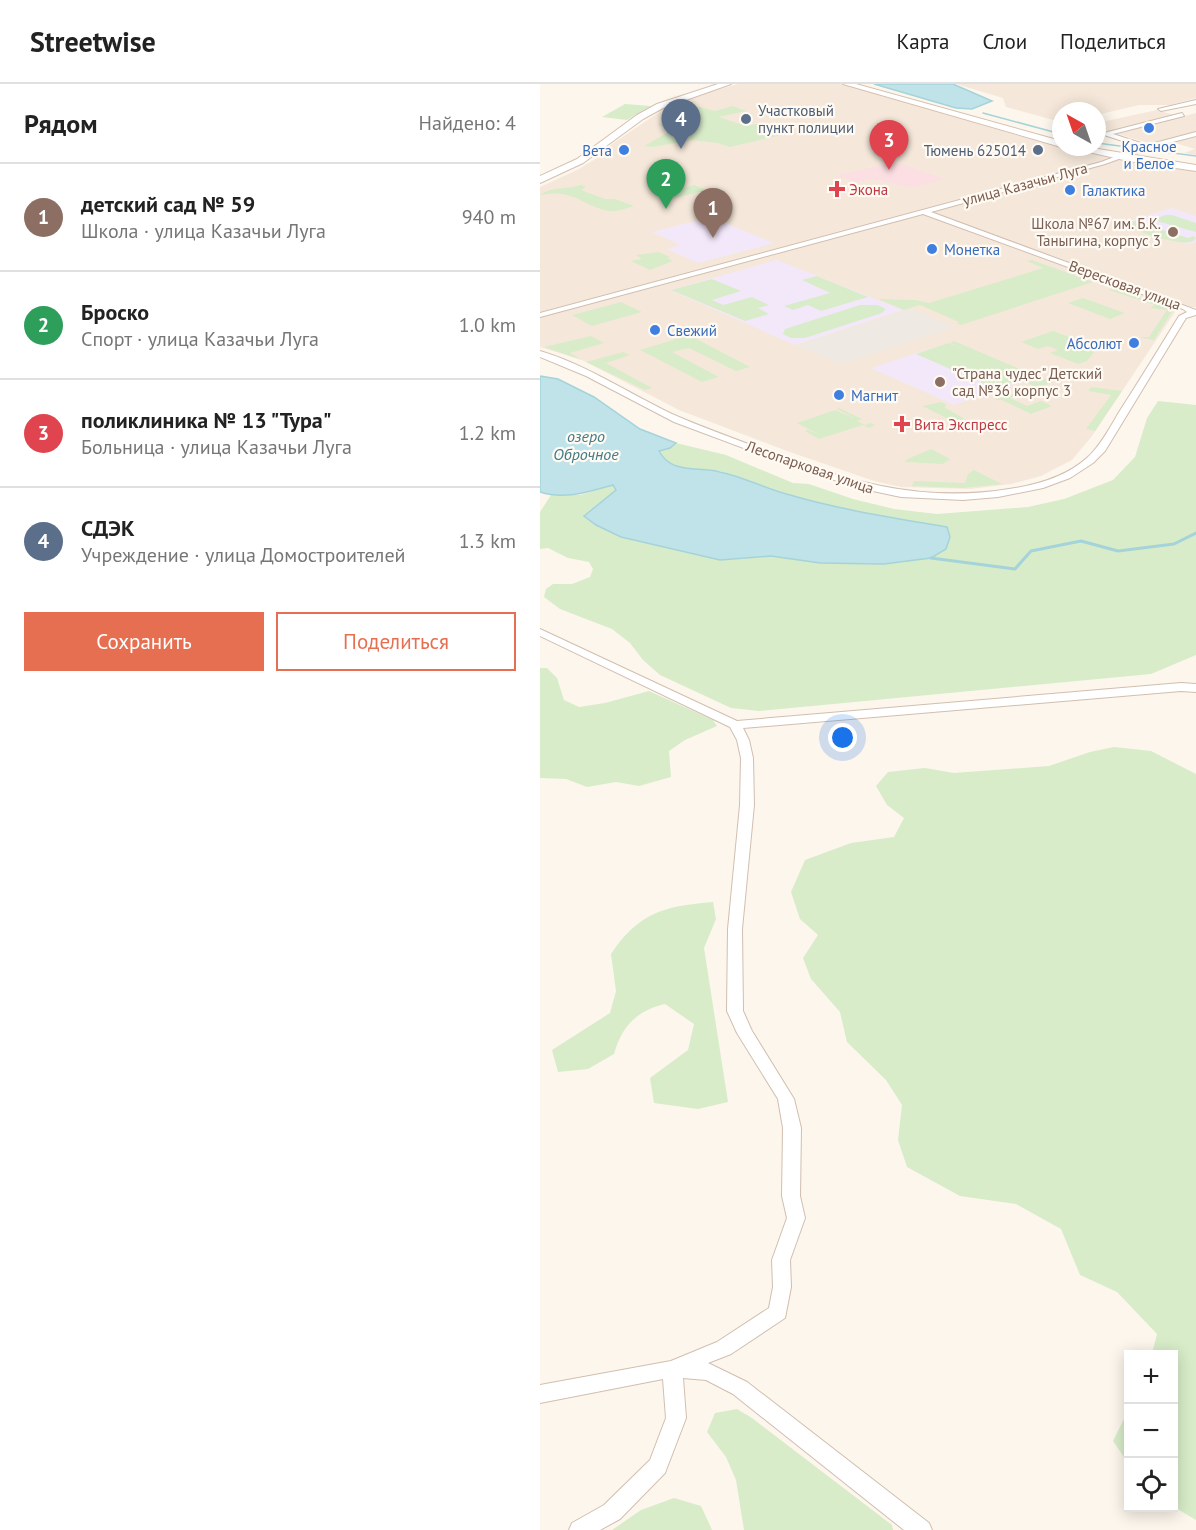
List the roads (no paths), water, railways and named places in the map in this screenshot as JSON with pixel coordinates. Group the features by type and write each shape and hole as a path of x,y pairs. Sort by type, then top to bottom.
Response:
{"main road":[{"path":"540,180 585,158 633,122 660,106 727,84"},
{"path":"847,84 1052,141"},
{"path":"856,84 1052,140"},
{"path":"1106,152 1125,157"},
{"path":"1106,153 1196,167"}],"street":[{"path":"1147,147 1106,134 1182,115 1159,109 1196,102"},
{"name":"улица Казачьи Луга","path":"540,317 1125,157 1147,147 1196,134"},
{"name":"Вересковая улица","path":"925,212 1186,307 1194,312"},
{"name":"Лесопарковая улица","path":"540,354 571,365 668,416 838,480 888,493 956,498 1034,488 1053,482 1084,466 1100,451 1183,316 1194,312"},
{"path":"540,633 735,725 1181,687 1196,688"},
{"path":"1181,687 1196,683"},
{"path":"540,1394 672,1369 724,1348 778,1312 782,1287 781,1260 796,1218 791,1196 792,1128 786,1099 745,1033 735,1011 735,929 747,805 747,758 744,740 735,725"},
{"path":"580,1530 612,1512 658,1466 676,1418 672,1369"},
{"path":"672,1369 708,1372 740,1388 921,1530"}],"water":[{"path":"874,84 953,84 992,101 972,109 956,108"},
{"name":"озеро Оброчное","path":"540,376 558,379 594,397 640,429 676,443 670,448 659,451 664,459 678,467 712,470 829,505 947,527 950,537 946,549 931,558 884,564 820,563 771,556 720,560 621,537 596,525 584,516 616,490 613,485 567,495 540,492"}],"waterway":[{"path":"983,113 1052,132"},
{"path":"1106,144 1135,148"},
{"path":"1150,150 1196,156"},
{"path":"931,558 1015,569 1031,551 1081,541 1118,551 1174,544 1196,533"}],"place":[{"name":"Участковый пункт полиции","path":"746,119"},
{"name":"Красное и Белое","path":"1149,128"},
{"name":"СДЭК","path":"681,149"},
{"name":"Вета","path":"624,150"},
{"name":"Тюмень 625014","path":"1038,150"},
{"name":"поликлиника № 13 \"Тура\"","path":"889,170"},
{"name":"Экона","path":"837,189"},
{"name":"Галактика","path":"1070,190"},
{"name":"Броско","path":"666,209"},
{"name":"Школа №67 им. Б.К. Таныгина, корпус 3","path":"1173,232"},
{"name":"детский сад № 59","path":"713,238"},
{"name":"Монетка","path":"932,249"},
{"name":"Свежий","path":"655,330"},
{"name":"Абсолют","path":"1134,343"},
{"name":"\"Страна чудес\" Детский сад №36 корпус 3","path":"940,382"},
{"name":"Магнит","path":"839,395"},
{"name":"Вита Экспресс","path":"902,424"}]}
